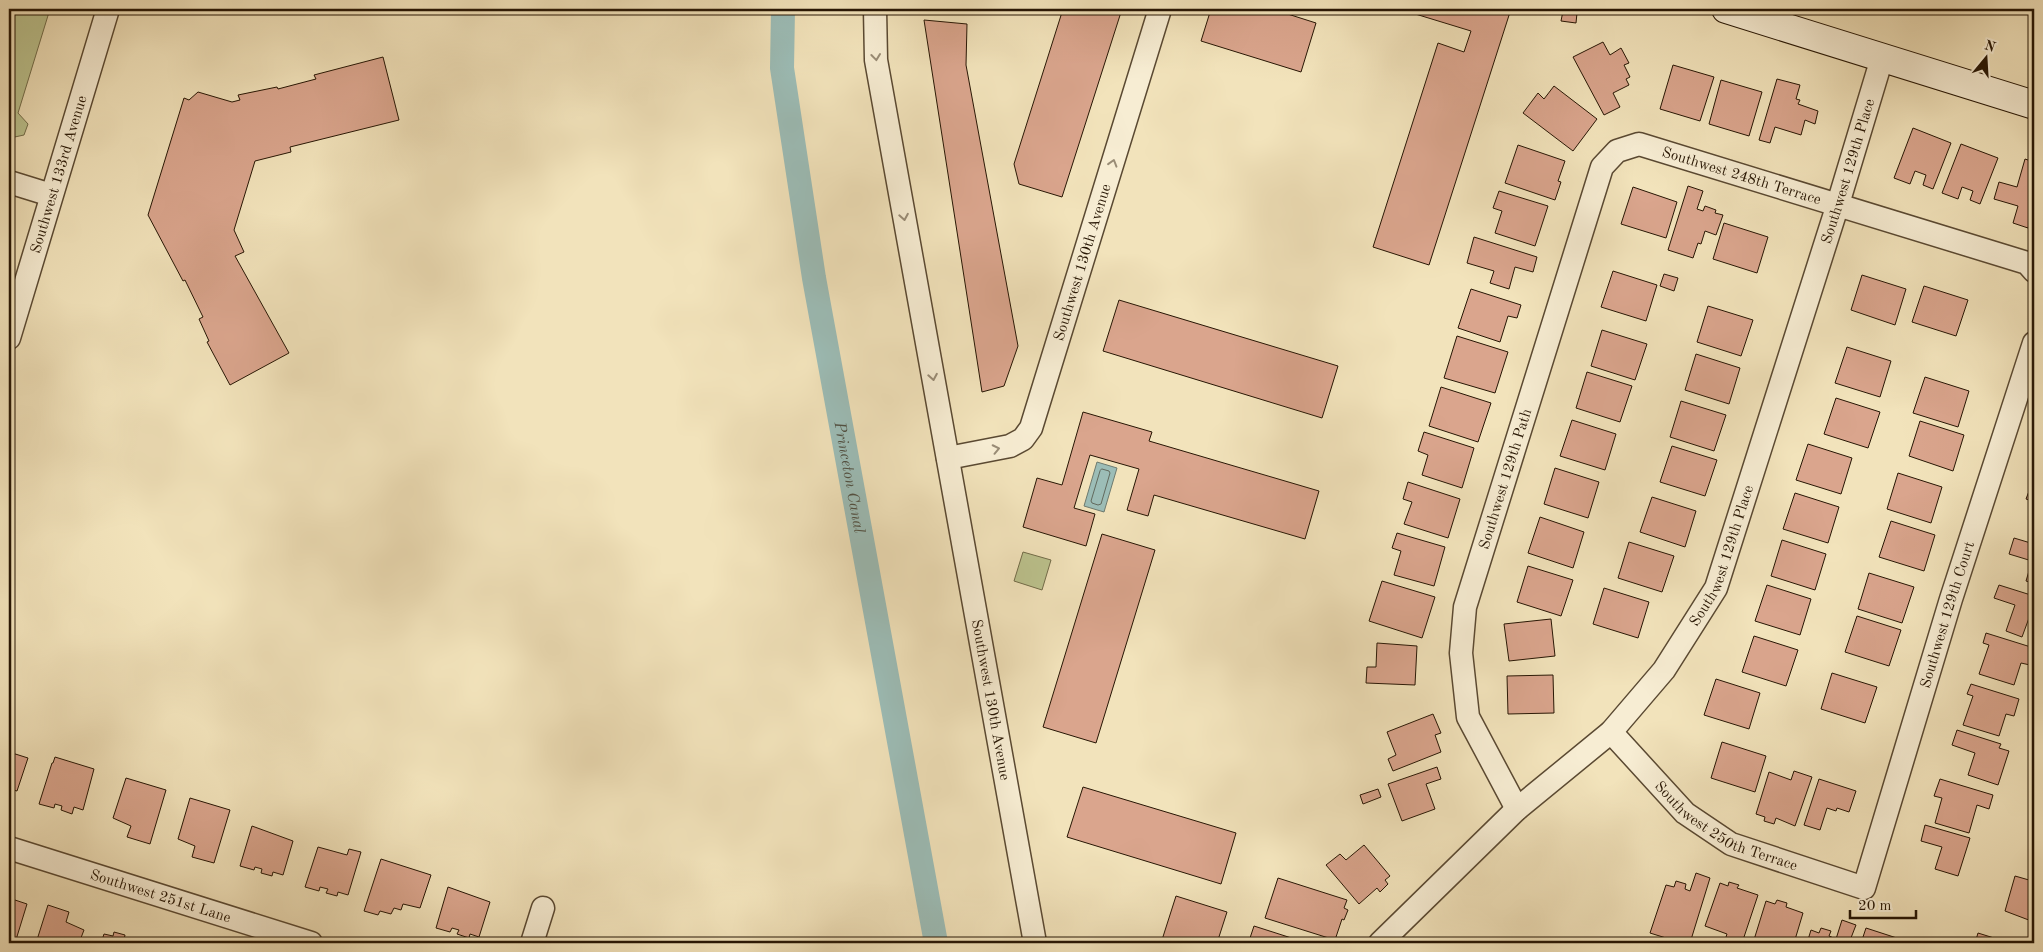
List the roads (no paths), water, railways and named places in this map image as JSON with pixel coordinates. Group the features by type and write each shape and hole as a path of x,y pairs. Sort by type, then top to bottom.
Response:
{"street":[{"name":"Southwest 133rd Avenue","path":"9,338 12,313 51,195 108,9"},
{"name":"Southwest 130th Avenue","path":"875,9 874,39 876,60 1035,943"},
{"name":"Southwest 130th Avenue","path":"948,458 1010,446 1023,439 1031,428 1160,9"},
{"path":"1726,9 2034,105"},
{"name":"Southwest 129th Place","path":"1380,943 1403,936 1517,809 1611,732 1664,670 1716,588 1838,204 1882,58"},
{"name":"Southwest 248th Terrace","path":"1617,151 1639,144 2027,263 2034,271"},
{"name":"Southwest 129th Path","path":"1517,809 1468,717 1461,653 1465,607 1602,167 1617,151"},
{"path":"9,182 51,195"},
{"name":"Southwest 129th Court","path":"1864,888 1951,599 2034,342"},
{"name":"Southwest 250th Terrace","path":"1611,732 1685,813 1731,844 1864,888"},
{"name":"Southwest 251st Lane","path":"9,848 311,943"},
{"path":"532,943 543,908"}],"water":[{"path":"1097,462 1117,468 1104,512 1084,506"}],"waterway":[{"name":"Princeton Canal","path":"783,9 782,68 814,278 936,943"}]}
